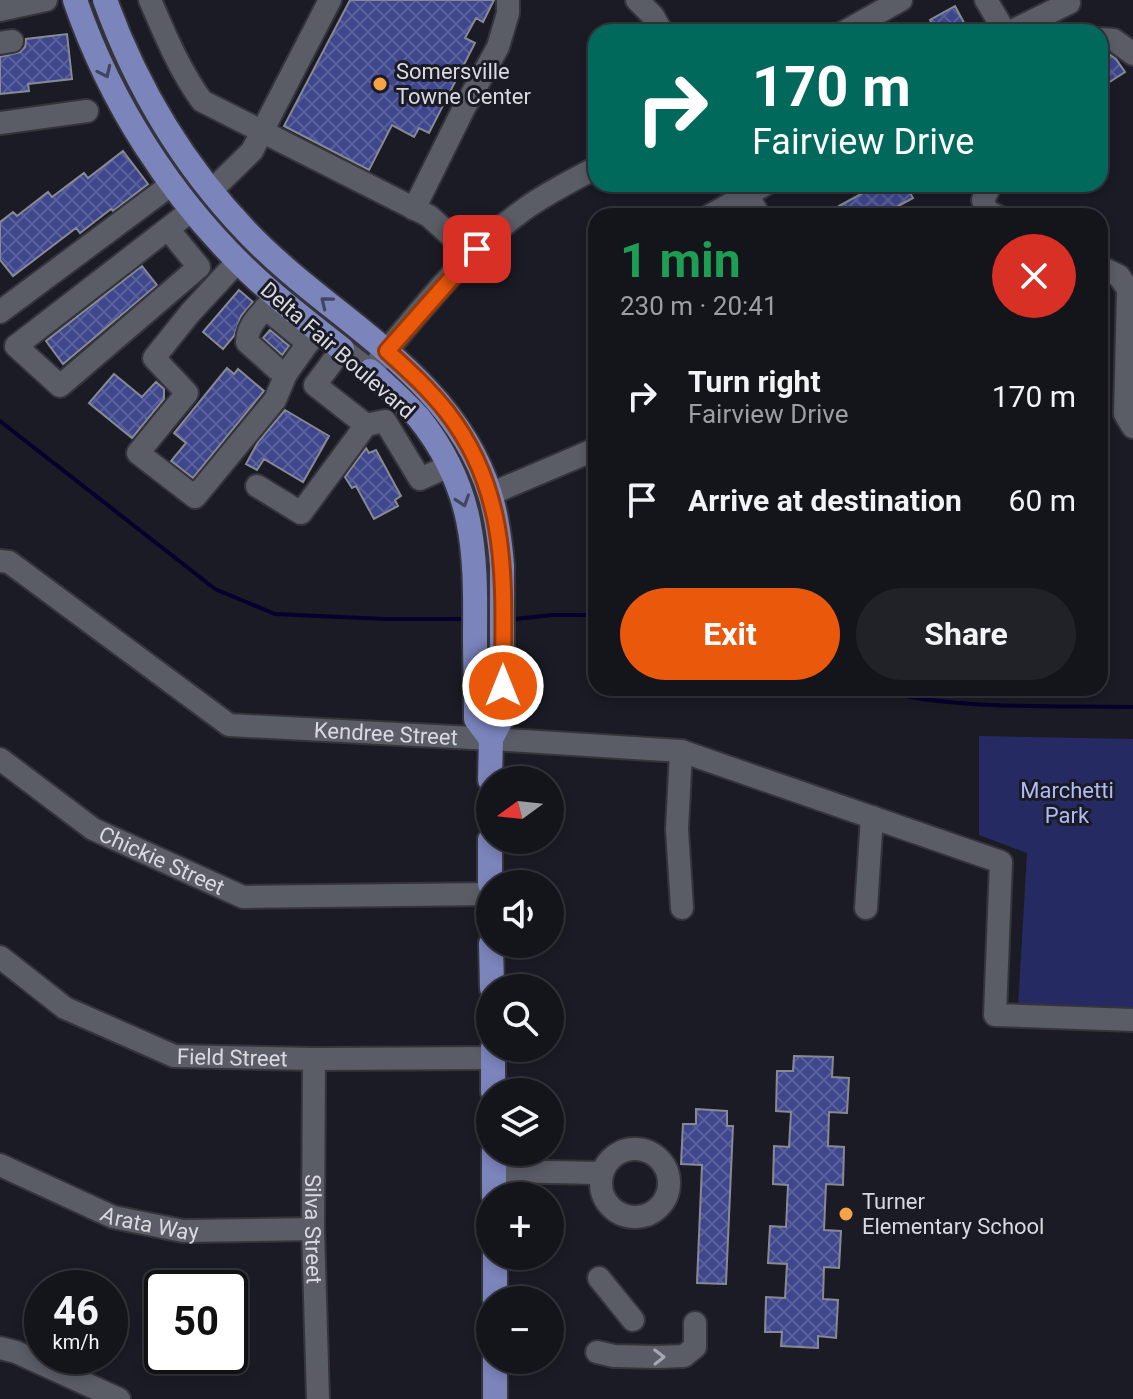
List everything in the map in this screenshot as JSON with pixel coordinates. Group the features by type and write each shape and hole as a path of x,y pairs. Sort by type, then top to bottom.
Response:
{"main road":[{"name":"Delta Fair Boulevard","path":"75,0 92,45 120,103 172,184 272,304 314,337 342,349"},
{"name":"Delta Fair Boulevard","path":"105,0 145,91 211,191 277,261 387,351 423,385 448,414 470,449 490,494 500,543 503,589 502,718 491,739 490,766"},
{"name":"Delta Fair Boulevard","path":"370,371 417,417 449,466 465,506 475,574 476,719 491,739"},
{"path":"495,1374 495,1399"}],"street":[{"path":"150,0 165,36 202,101 429,216 471,254"},
{"path":"211,191 252,151 330,0"},
{"path":"414,209 498,47 508,13 508,0"},
{"path":"637,0 658,24"},
{"path":"858,24 901,0"},
{"path":"986,0 1002,24"},
{"path":"0,10 31,2"},
{"path":"1025,24 1069,3"},
{"path":"1108,40 1114,40 1133,54"},
{"path":"0,123 88,115 120,103"},
{"path":"370,371 471,254 523,210 588,172"},
{"path":"0,312 172,184"},
{"path":"721,208 746,192"},
{"path":"168,229 199,267 60,386 16,346 192,210"},
{"path":"238,261 154,358 187,393 138,453 195,497 275,400 286,374 314,337"},
{"path":"1108,271 1119,276 1128,289 1125,414 1133,427"},
{"path":"272,304 252,323 247,342 286,374"},
{"path":"342,349 315,385 366,425"},
{"name":"Delta Fair Boulevard","path":"342,349 370,371"},
{"path":"257,486 301,513 366,425 385,421 420,479 449,466"},
{"path":"490,494 588,452"},
{"name":"Kendree Street","path":"0,561 9,562 229,725 681,751 1001,862 995,1015 1133,1020"},
{"path":"681,751 677,829 682,908"},
{"name":"Chickie Street","path":"0,759 93,829 243,897 476,894"},
{"path":"866,908 872,817"},
{"name":"Field Street","path":"0,957 65,1008 174,1056 314,1059 476,1054"},
{"name":"Silva Street","path":"314,1059 313,1229 318,1399"},
{"name":"Arata Way","path":"0,1165 113,1217 183,1231 313,1229"},
{"path":"517,1166 601,1184"},
{"path":"599,1278 633,1320"},
{"path":"597,1352 614,1356 684,1356 695,1347 695,1323"},
{"path":"0,1348 16,1352 119,1399"}],"green space":[{"name":"Marchetti Park","path":"979,736 1133,739 1133,1029 1017,1024 1027,853 979,835"}],"building":[{"name":"Somersville Towne Center","path":"350,0 494,0 483,22 476,18 465,38 475,43 429,133 419,128 414,137 392,125 369,170 284,126"},
{"path":"955,6 965,24 932,24 930,20"},
{"path":"67,34 72,79 28,84 29,91 0,94 0,57 20,52 25,47 26,39"},
{"path":"1108,55 1116,59 1125,72 1108,83"},
{"path":"123,151 148,184 80,233 76,228 13,276 0,260 0,222 13,212 17,216 48,192 52,197 84,173 88,178"},
{"path":"864,192 910,192 913,198 895,208 839,206"},
{"path":"142,266 157,285 63,364 46,341"},
{"path":"239,290 253,302 241,316 234,336 223,349 203,332"},
{"path":"270,330 289,346 282,355 263,338"},
{"path":"227,368 234,374 238,369 264,391 193,478 171,461 186,443 174,433"},
{"path":"114,374 142,397 156,382 164,389 164,399 132,438 89,403"},
{"path":"285,410 329,436 303,482 264,459 257,470 246,464 258,442"},
{"path":"366,448 369,453 376,450 401,496 395,500 398,506 374,519 356,486 352,488 345,477"},
{"path":"794,1056 833,1057 832,1077 849,1078 847,1113 829,1112 828,1146 844,1147 843,1185 826,1184 824,1230 841,1231 839,1268 824,1267 823,1299 838,1300 836,1338 818,1336 818,1348 781,1346 782,1332 765,1332 766,1297 785,1298 787,1264 768,1263 770,1226 786,1227 788,1185 773,1184 774,1146 789,1147 791,1112 776,1111 777,1071 793,1071"},
{"path":"696,1109 727,1111 727,1126 733,1126 726,1284 697,1283 702,1165 681,1164 683,1124 696,1124"}],"waterway":[{"path":"0,421 215,589 275,614 461,619"},
{"path":"515,619 588,615"},
{"path":"908,696 967,704 1133,707"}],"place":[{"name":"Somersville Towne Center","path":"380,84"},
{"name":"Turner Elementary School","path":"846,1214"}],"route":[{"path":"477,249 387,351 448,414 470,449 490,494 502,565 503,686"}]}
